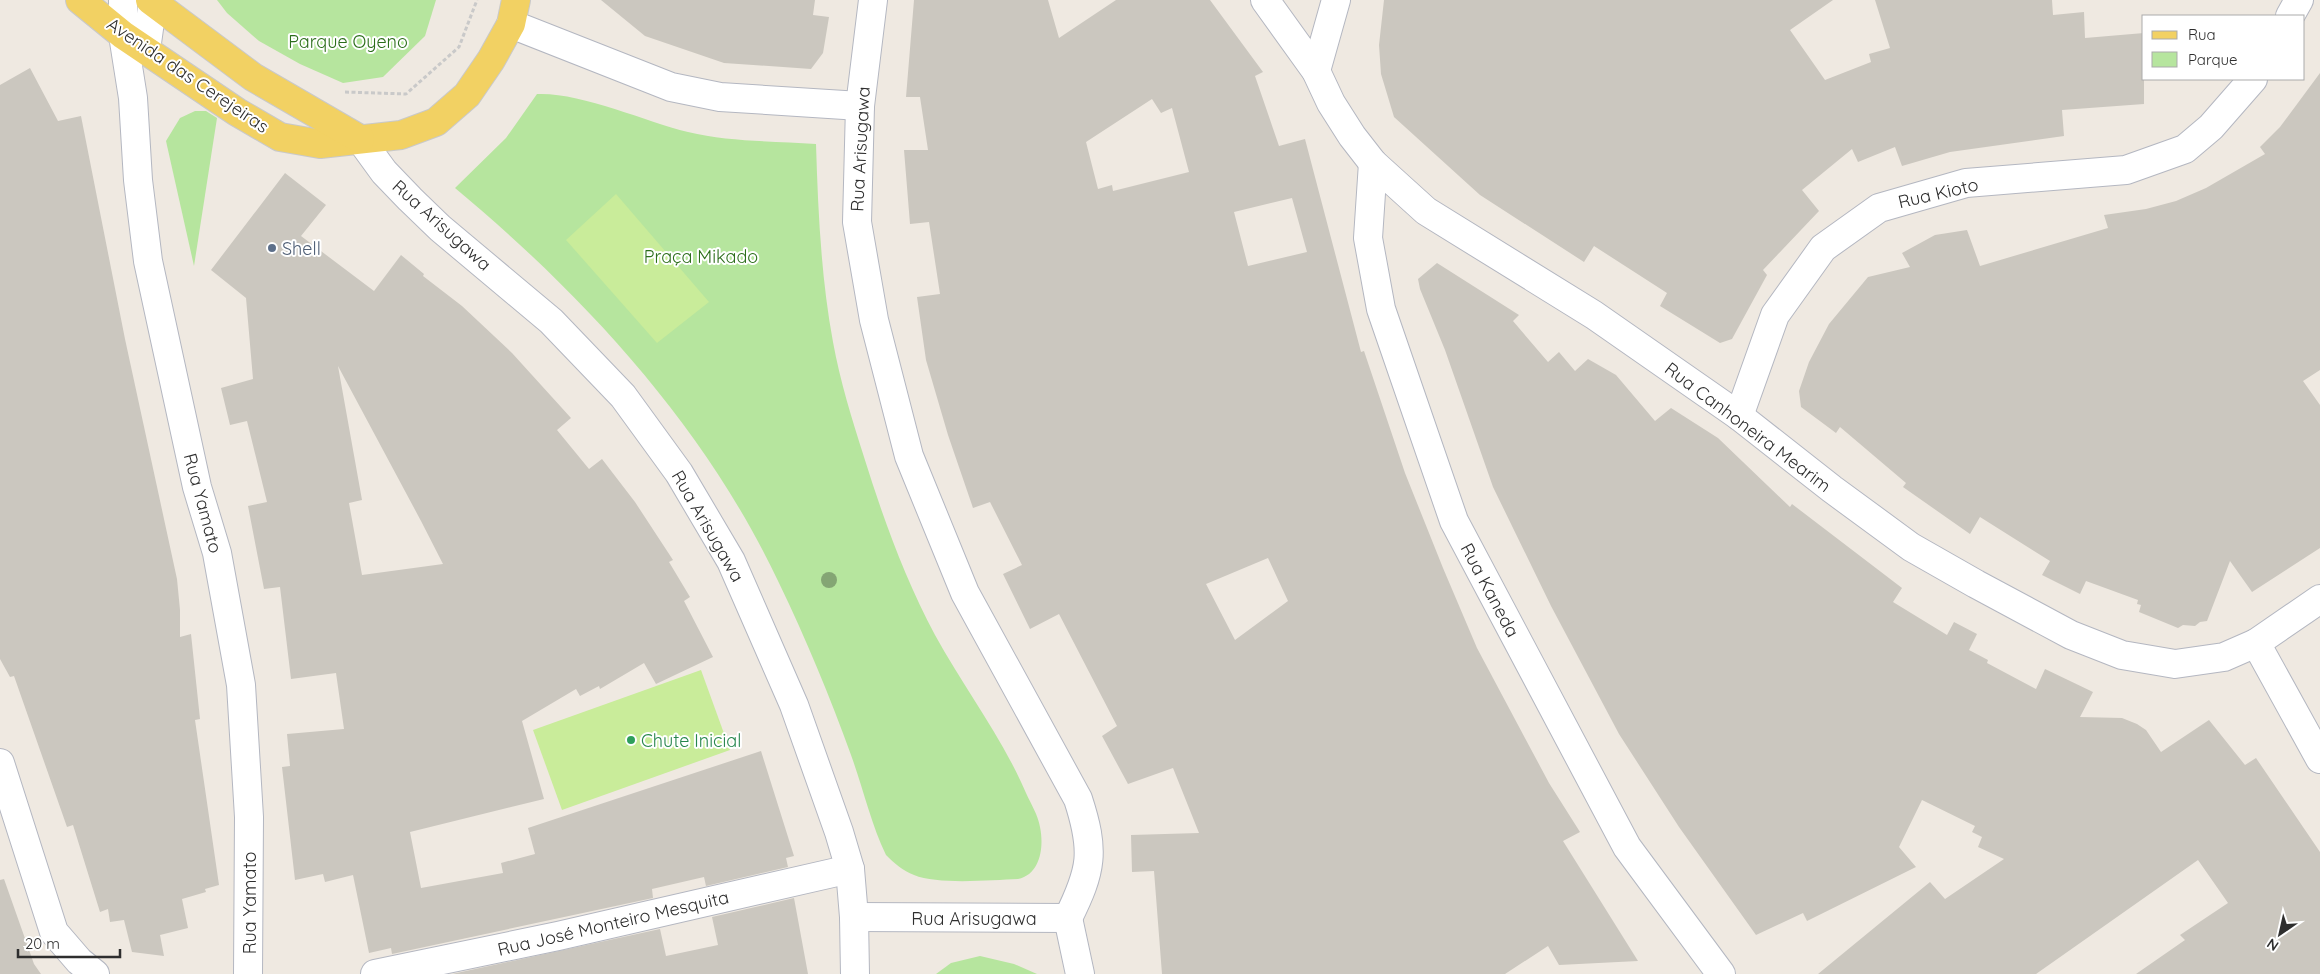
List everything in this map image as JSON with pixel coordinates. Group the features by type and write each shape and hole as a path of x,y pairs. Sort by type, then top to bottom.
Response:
{"main road":[{"name":"Avenida das Cerejeiras","path":"80,0 123,35 237,112 280,136 320,144 401,135 436,122 467,95 491,60 514,12"},
{"name":"Avenida das Cerejeiras","path":"152,1 253,77 360,139"}],"street":[{"name":"Rua Yamato","path":"123,0 123,35 133,98 138,180 148,261 197,487 217,553 241,685 249,818 248,974"},
{"name":"Rua Arisugawa","path":"360,139 384,172 440,228 551,320 622,396 679,472 731,561 791,697 839,832 850,869 854,917 1068,918 1082,890 1090,859 1088,830 1078,799 965,593 910,456 874,320 857,222 860,106 873,0"},
{"name":"Rua Canhoneira Mearim","path":"1265,0 1316,71 1331,103 1352,136 1373,163 1426,211 1594,315 1739,416 1832,489 1911,546 1976,584 2071,635 2122,655 2175,664 2224,658 2256,643 2320,599"},
{"path":"1316,71 1336,0"},
{"path":"2291,15 2299,0"},
{"path":"146,50 152,1"},
{"path":"514,12 671,87 720,97 860,106"},
{"name":"Rua Kioto","path":"1739,416 1775,315 1823,248 1878,208 1966,183 2126,170 2185,149 2211,127 2252,80"},
{"name":"Rua Kaneda","path":"1373,163 1368,238 1381,309 1454,520 1627,847 1721,974"},
{"path":"2256,643 2320,759"},
{"path":"0,763 54,932 80,962 95,974"},
{"name":"Rua José Monteiro Mesquita","path":"375,974 558,936 850,869"},
{"path":"854,917 856,974"},
{"path":"1068,918 1080,974"}],"path":[{"path":"337,92 406,94 459,47 477,0"}],"green space":[{"name":"Parque Oyeno","path":"217,0 436,0 425,36 383,77 343,83 300,64 259,41 227,13"},
{"name":"Praça Mikado","path":"537,94 592,102 671,127 704,135 735,139 816,144 819,219 829,318 836,357 847,400 895,548 924,614 946,655 1006,752 1038,818 1041,850 1036,865 1026,876 1018,879 937,880 910,873 886,855 843,733 799,625 749,526 716,471 679,419 639,368 596,320 504,230 455,188 506,138"},
{"path":"195,111 206,111 217,118 194,266 166,141 180,118"},
{"path":"616,194 709,302 657,343 566,240"},
{"name":"Chute Inicial","path":"701,670 730,750 562,810 533,730"},
{"path":"980,956 1014,964 1037,974 936,974 951,963"}],"building":[{"path":"601,0 815,0 813,15 829,17 823,53 811,69 724,63 645,36"},
{"path":"914,0 1048,0 1059,38 1116,0 1210,0 1263,72 1255,76 1279,146 1305,139 1361,352 1364,351 1405,473 1443,568 1477,648 1549,783 1580,832 1563,841 1638,961 1559,965 1548,946 1505,974 1162,974 1154,871 1132,872 1131,835 1199,833 1173,768 1128,784 1102,736 1117,726 1059,614 1030,629 1003,574 1022,565 990,502 973,508 948,435 926,360 917,297 940,294 929,222 910,224 904,150 928,150 920,97 906,97","holes":["1152,99 1161,113 1172,108 1189,172 1113,191 1112,185 1098,189 1086,142","1292,198 1307,252 1248,266 1234,212","1268,558 1288,601 1235,640 1206,584"]},
{"path":"1384,0 1833,0 1790,30 1825,80 1871,62 1869,54 1890,48 1875,0 2052,0 2053,15 2084,12 2085,38 2142,33 2144,104 2062,110 2064,136 1950,152 1902,166 1895,147 1858,162 1852,149 1802,190 1819,211 1763,270 1767,275 1732,339 1720,343 1660,306 1667,293 1594,246 1584,262 1480,195 1394,117 1381,74 1379,45"},
{"path":"30,68 58,121 81,116 125,339 177,579 180,637 191,634 200,719 195,720 219,885 205,889 206,892 182,899 188,928 160,935 164,956 132,952 124,920 110,922 108,909 100,912 73,825 67,827 14,676 10,677 0,659 0,85"},
{"path":"2320,73 2320,370 2303,381 2320,405 2320,548 2252,592 2230,561 2207,621 2200,622 2195,626 2183,625 2178,628 2139,612 2141,605 2137,604 2138,600 2086,581 2080,594 2042,575 2050,561 1980,517 1970,534 1903,487 1906,483 1840,427 1836,433 1801,407 1799,391 1809,362 1829,324 1868,277 1910,267 1902,253 1935,235 1967,230 1980,266 2108,228 2104,215 2146,209 2176,201 2206,188 2265,154 2260,147 2280,127"},
{"path":"285,173 326,205 301,236 374,291 401,255 424,274 423,276 462,306 512,353 571,418 557,430 589,469 602,459 635,502 673,560 669,562 690,597 684,601 713,657 656,684 644,663 600,689 599,686 580,696 576,689 522,721 544,799 410,832 421,888 503,873 501,863 535,854 528,828 761,751 794,856 786,858 788,867 706,886 704,877 652,889 653,898 392,954 391,948 369,953 353,875 325,882 323,874 295,880 282,767 290,766 287,734 344,729 336,673 291,679 280,587 264,589 248,506 267,502 247,421 230,425 221,388 253,379 246,298 211,270","holes":["338,366 443,564 362,575 349,503 362,500"]},
{"path":"1437,263 1519,315 1513,321 1548,362 1559,352 1575,371 1588,359 1616,375 1655,421 1671,408 1718,438 1790,507 1792,504 1902,588 1893,602 1947,635 1954,622 1977,634 1969,650 1988,660 1987,663 2036,689 2045,669 2093,692 2080,717 2122,718 2137,724 2146,730 2161,752 2209,720 2245,765 2256,758 2320,852 2320,974 2136,974 2185,940 2180,935 2228,903 2198,860 2036,974 1818,974 1930,882 1945,899 2004,859 1978,847 1982,837 1972,832 1975,826 1922,800 1899,847 1916,867 1807,921 1803,913 1756,935 1679,827 1619,734 1551,606 1493,487 1445,350 1420,289 1418,279"},
{"path":"4,879 34,964 41,974 0,974 0,880"},
{"path":"794,898 808,974 452,974 660,929 666,956 718,945 712,917"}],"place":[{"name":"Shell","path":"272,248"},
{"name":"Chute Inicial","path":"631,740"}]}
